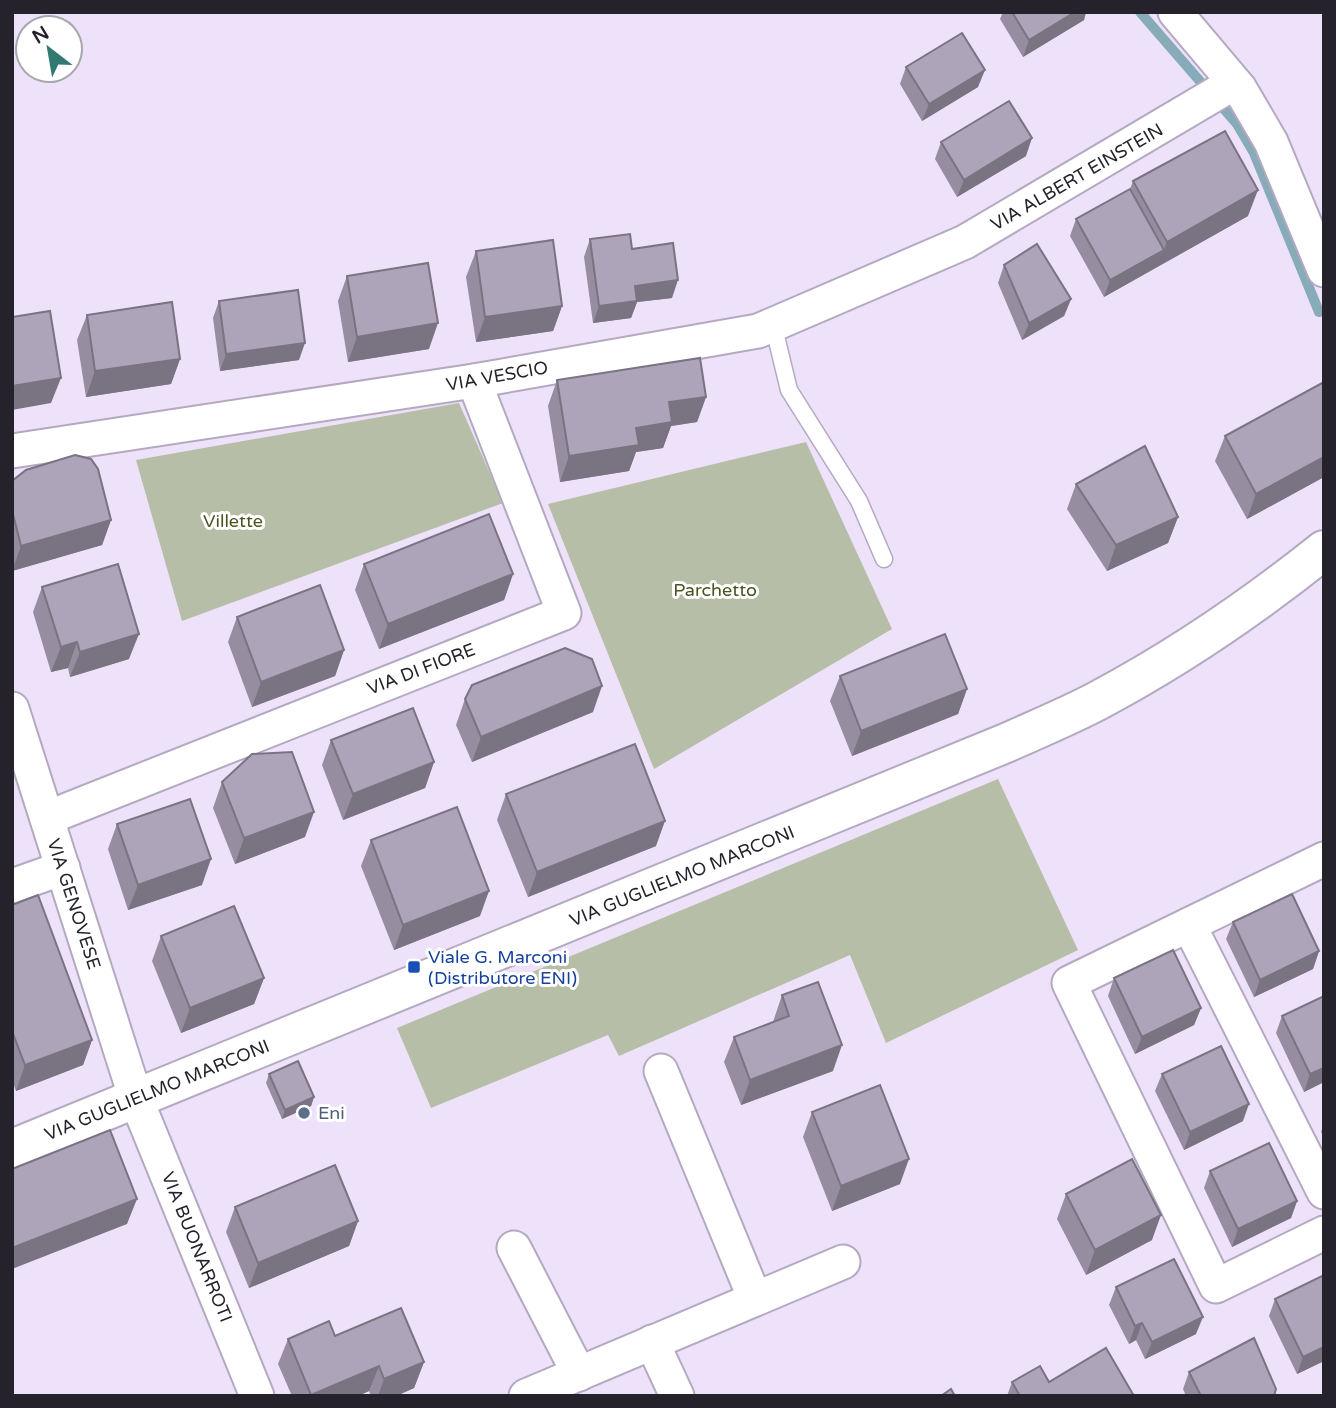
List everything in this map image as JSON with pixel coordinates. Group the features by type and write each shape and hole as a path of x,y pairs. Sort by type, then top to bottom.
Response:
{"main road":[{"name":"VIA GUGLIELMO MARCONI","path":"12,1149 993,748 1099,700 1278,587 1324,550"}],"street":[{"path":"1175,12 1234,83 1271,142 1324,270"},
{"name":"VIA ALBERT EINSTEIN","path":"965,242 1234,83"},
{"name":"VIA VESCIO","path":"12,451 474,381 758,331 965,242"},
{"name":"VIA DI FIORE","path":"47,818 564,613 474,381"},
{"name":"VIA GENOVESE","path":"12,709 136,1099"},
{"path":"1324,859 1069,984 1216,1286 1324,1233"},
{"path":"12,886 63,867"},
{"path":"1189,925 1324,1192"},
{"path":"660,1071 755,1299"},
{"name":"VIA BUONARROTI","path":"136,1099 257,1396"},
{"path":"514,1248 579,1374"},
{"path":"526,1396 843,1262"},
{"path":"652,1342 677,1396"}],"lane":[{"path":"773,324 789,390 859,501 884,559"}],"green space":[{"name":"Villette","path":"459,403 503,503 182,621 136,460"},
{"name":"Parchetto","path":"806,442 892,629 654,769 548,504"},
{"path":"998,779 1078,950 886,1043 850,955 619,1056 608,1035 431,1108 397,1028"}],"building":[{"path":"1012,12 1075,12 1029,40"},
{"path":"962,33 985,70 929,104 906,67"},
{"path":"1009,101 1032,138 964,180 941,142"},
{"path":"1225,131 1258,190 1167,242 1133,181"},
{"path":"1130,189 1164,250 1110,280 1076,219"},
{"path":"630,234 632,249 673,243 678,280 635,286 637,301 599,306 590,239"},
{"path":"553,240 562,306 485,317 476,251"},
{"path":"1037,244 1071,299 1029,323 1004,265"},
{"path":"428,263 438,323 357,337 347,276"},
{"path":"298,290 305,343 226,354 219,301"},
{"path":"172,302 180,359 95,371 87,315"},
{"path":"50,311 61,378 12,386 12,317"},
{"path":"700,358 706,397 669,402 672,422 636,428 639,445 569,456 557,380"},
{"path":"1324,382 1324,457 1256,494 1225,436"},
{"path":"1145,446 1178,517 1116,545 1076,484"},
{"path":"75,455 91,459 98,469 111,520 21,546 12,510 12,481 26,470"},
{"path":"489,514 513,574 388,624 364,564"},
{"path":"118,564 139,634 80,652 77,642 61,647 42,587"},
{"path":"320,585 344,650 261,682 237,617"},
{"path":"945,634 967,689 861,731 840,676"},
{"path":"565,648 592,659 602,686 481,737 465,699 472,685"},
{"path":"413,708 434,762 353,794 331,740"},
{"path":"635,744 665,821 537,872 506,794"},
{"path":"292,752 314,812 244,838 222,782 252,754"},
{"path":"190,799 211,859 138,885 117,824"},
{"path":"457,807 489,891 403,925 371,840"},
{"path":"1292,894 1319,951 1260,980 1233,922"},
{"path":"38,895 92,1040 25,1065 12,1031 12,905"},
{"path":"234,906 264,978 190,1008 161,936"},
{"path":"1173,950 1201,1008 1142,1037 1114,978"},
{"path":"818,982 842,1045 750,1080 734,1037 789,1016 782,995"},
{"path":"1324,996 1324,1068 1310,1074 1282,1016"},
{"path":"1221,1046 1249,1104 1190,1132 1162,1074"},
{"path":"298,1061 314,1097 285,1110 269,1074"},
{"path":"880,1085 909,1159 841,1186 812,1112"},
{"path":"110,1130 137,1199 12,1248 12,1169"},
{"path":"1269,1143 1297,1201 1238,1229 1210,1171"},
{"path":"1132,1159 1161,1215 1095,1250 1066,1194"},
{"path":"335,1165 358,1221 258,1263 235,1207"},
{"path":"1174,1259 1203,1317 1152,1342 1142,1323 1135,1326 1116,1287"},
{"path":"1324,1275 1324,1347 1303,1357 1275,1299"},
{"path":"401,1308 424,1362 384,1379 379,1366 311,1395 288,1339 329,1321 335,1336"},
{"path":"1254,1338 1276,1389 1274,1396 1201,1396 1189,1372"},
{"path":"1106,1348 1134,1396 1020,1396 1012,1382 1040,1366 1049,1382"},
{"path":"951,1389 955,1396 941,1396"}],"waterway":[{"path":"1140,12 1237,124 1254,153 1319,312"}],"place":[{"name":"Viale G. Marconi (Distributore ENI)","path":"414,967"},
{"name":"Eni","path":"304,1113"}]}
